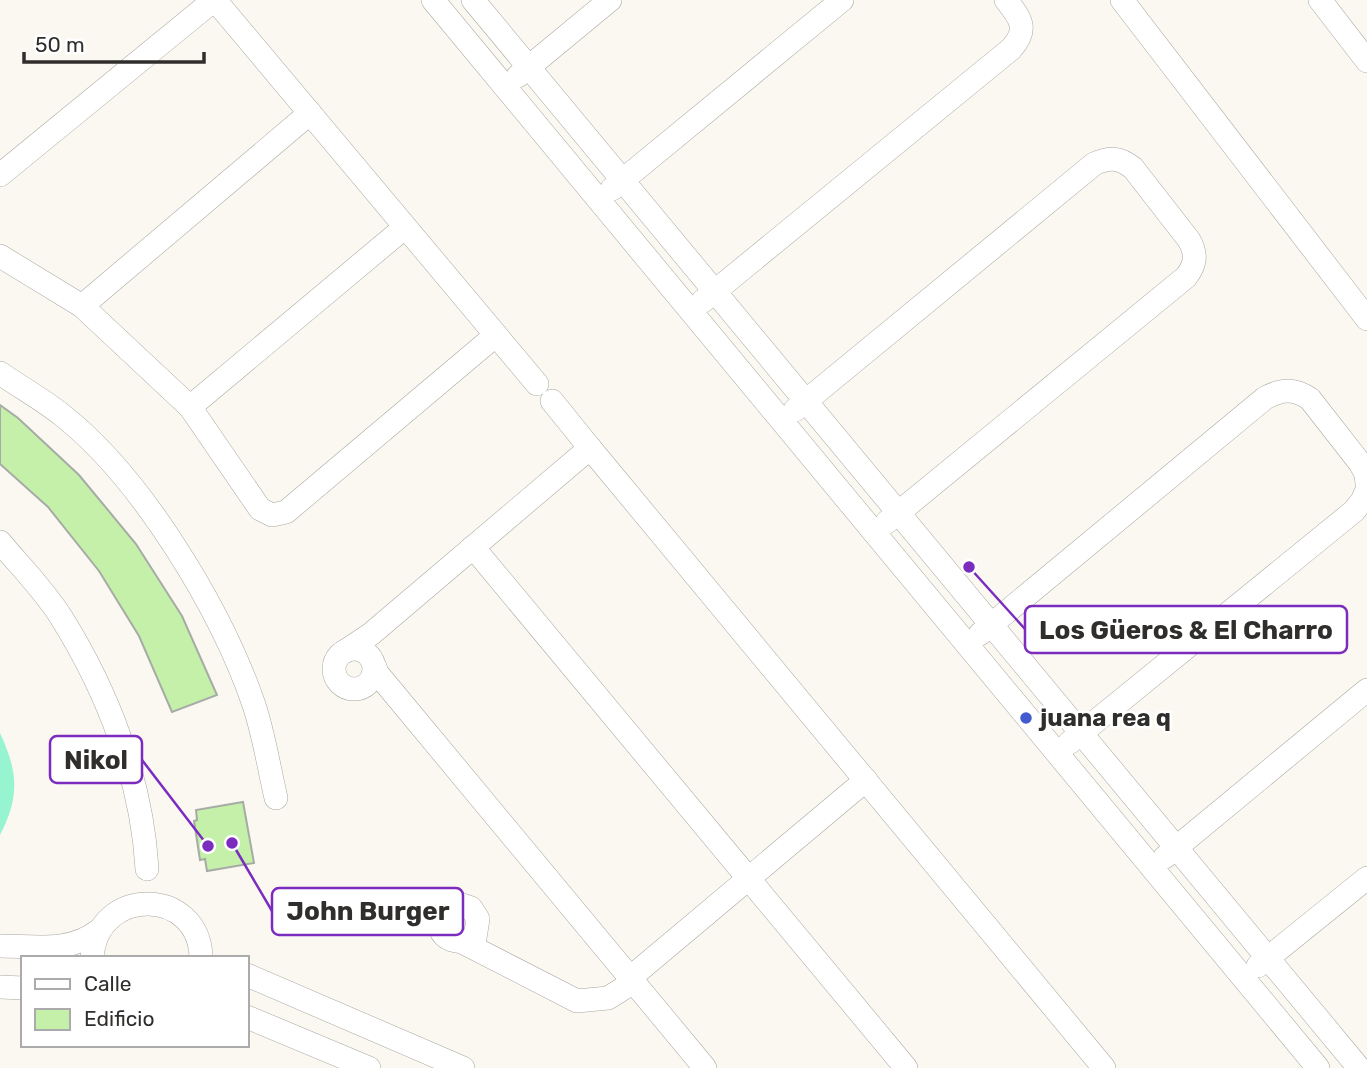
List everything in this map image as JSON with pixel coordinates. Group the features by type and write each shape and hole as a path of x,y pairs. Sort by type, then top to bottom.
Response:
{"street":[{"path":"0,175 214,0 496,335 1104,1068"},
{"path":"432,0 1318,1068"},
{"path":"473,0 1268,958 1361,1068 1367,1064"},
{"path":"505,87 610,0"},
{"path":"598,200 842,0"},
{"path":"691,312 1011,49 1022,31 1020,21 1006,0"},
{"path":"1122,0 1367,319"},
{"path":"1320,0 1367,61"},
{"path":"82,306 310,113"},
{"path":"782,421 1094,164 1114,158 1125,161 1133,168 1189,240 1194,249 1192,270 874,533"},
{"path":"190,407 404,228"},
{"path":"0,256 82,306 190,407 260,509 272,515 286,512 496,335"},
{"path":"0,373 62,415 106,458 151,511 191,574 225,637 254,706 276,798"},
{"path":"967,645 1265,398 1275,393 1286,390 1300,392 1310,398 1360,463 1366,474 1367,484"},
{"path":"399,698 380,691 354,690 342,685 334,675 335,662 590,449"},
{"path":"1056,753 1354,511 1367,490"},
{"path":"0,542 60,615 109,710 139,807 147,869 152,884 159,895 186,919 217,956"},
{"path":"473,547 906,1068"},
{"path":"354,690 361,689 372,681 374,664 368,642 371,634"},
{"path":"344,652 363,650 399,698 705,1068"},
{"path":"1152,868 1367,690"},
{"path":"464,943 577,1001 608,999 866,780"},
{"path":"92,956 92,947 98,931 107,919 138,895 144,885 147,869"},
{"path":"1243,978 1367,877"},
{"path":"120,909 135,904 166,906 186,919 198,939 201,956"},
{"path":"0,946 63,947 76,944 98,931"},
{"path":"248,975 463,1068"},
{"path":"0,987 21,988"},
{"path":"248,1017 369,1068"}],"shaded area":[{"path":"0,733 13,772 14,796 0,835"}],"building":[{"path":"0,405 18,418 79,475 136,544 182,616 217,695 172,712 139,636 99,571 48,507 0,464"},
{"path":"243,802 254,863 207,871 205,859 200,860 194,821 197,820 196,810"}],"place":[{"name":"Los Güeros & El Charro","path":"969,567"},
{"name":"juana rea q","path":"1026,718"},
{"name":"John Burger","path":"232,843"},
{"name":"Nikol","path":"208,846"}]}
